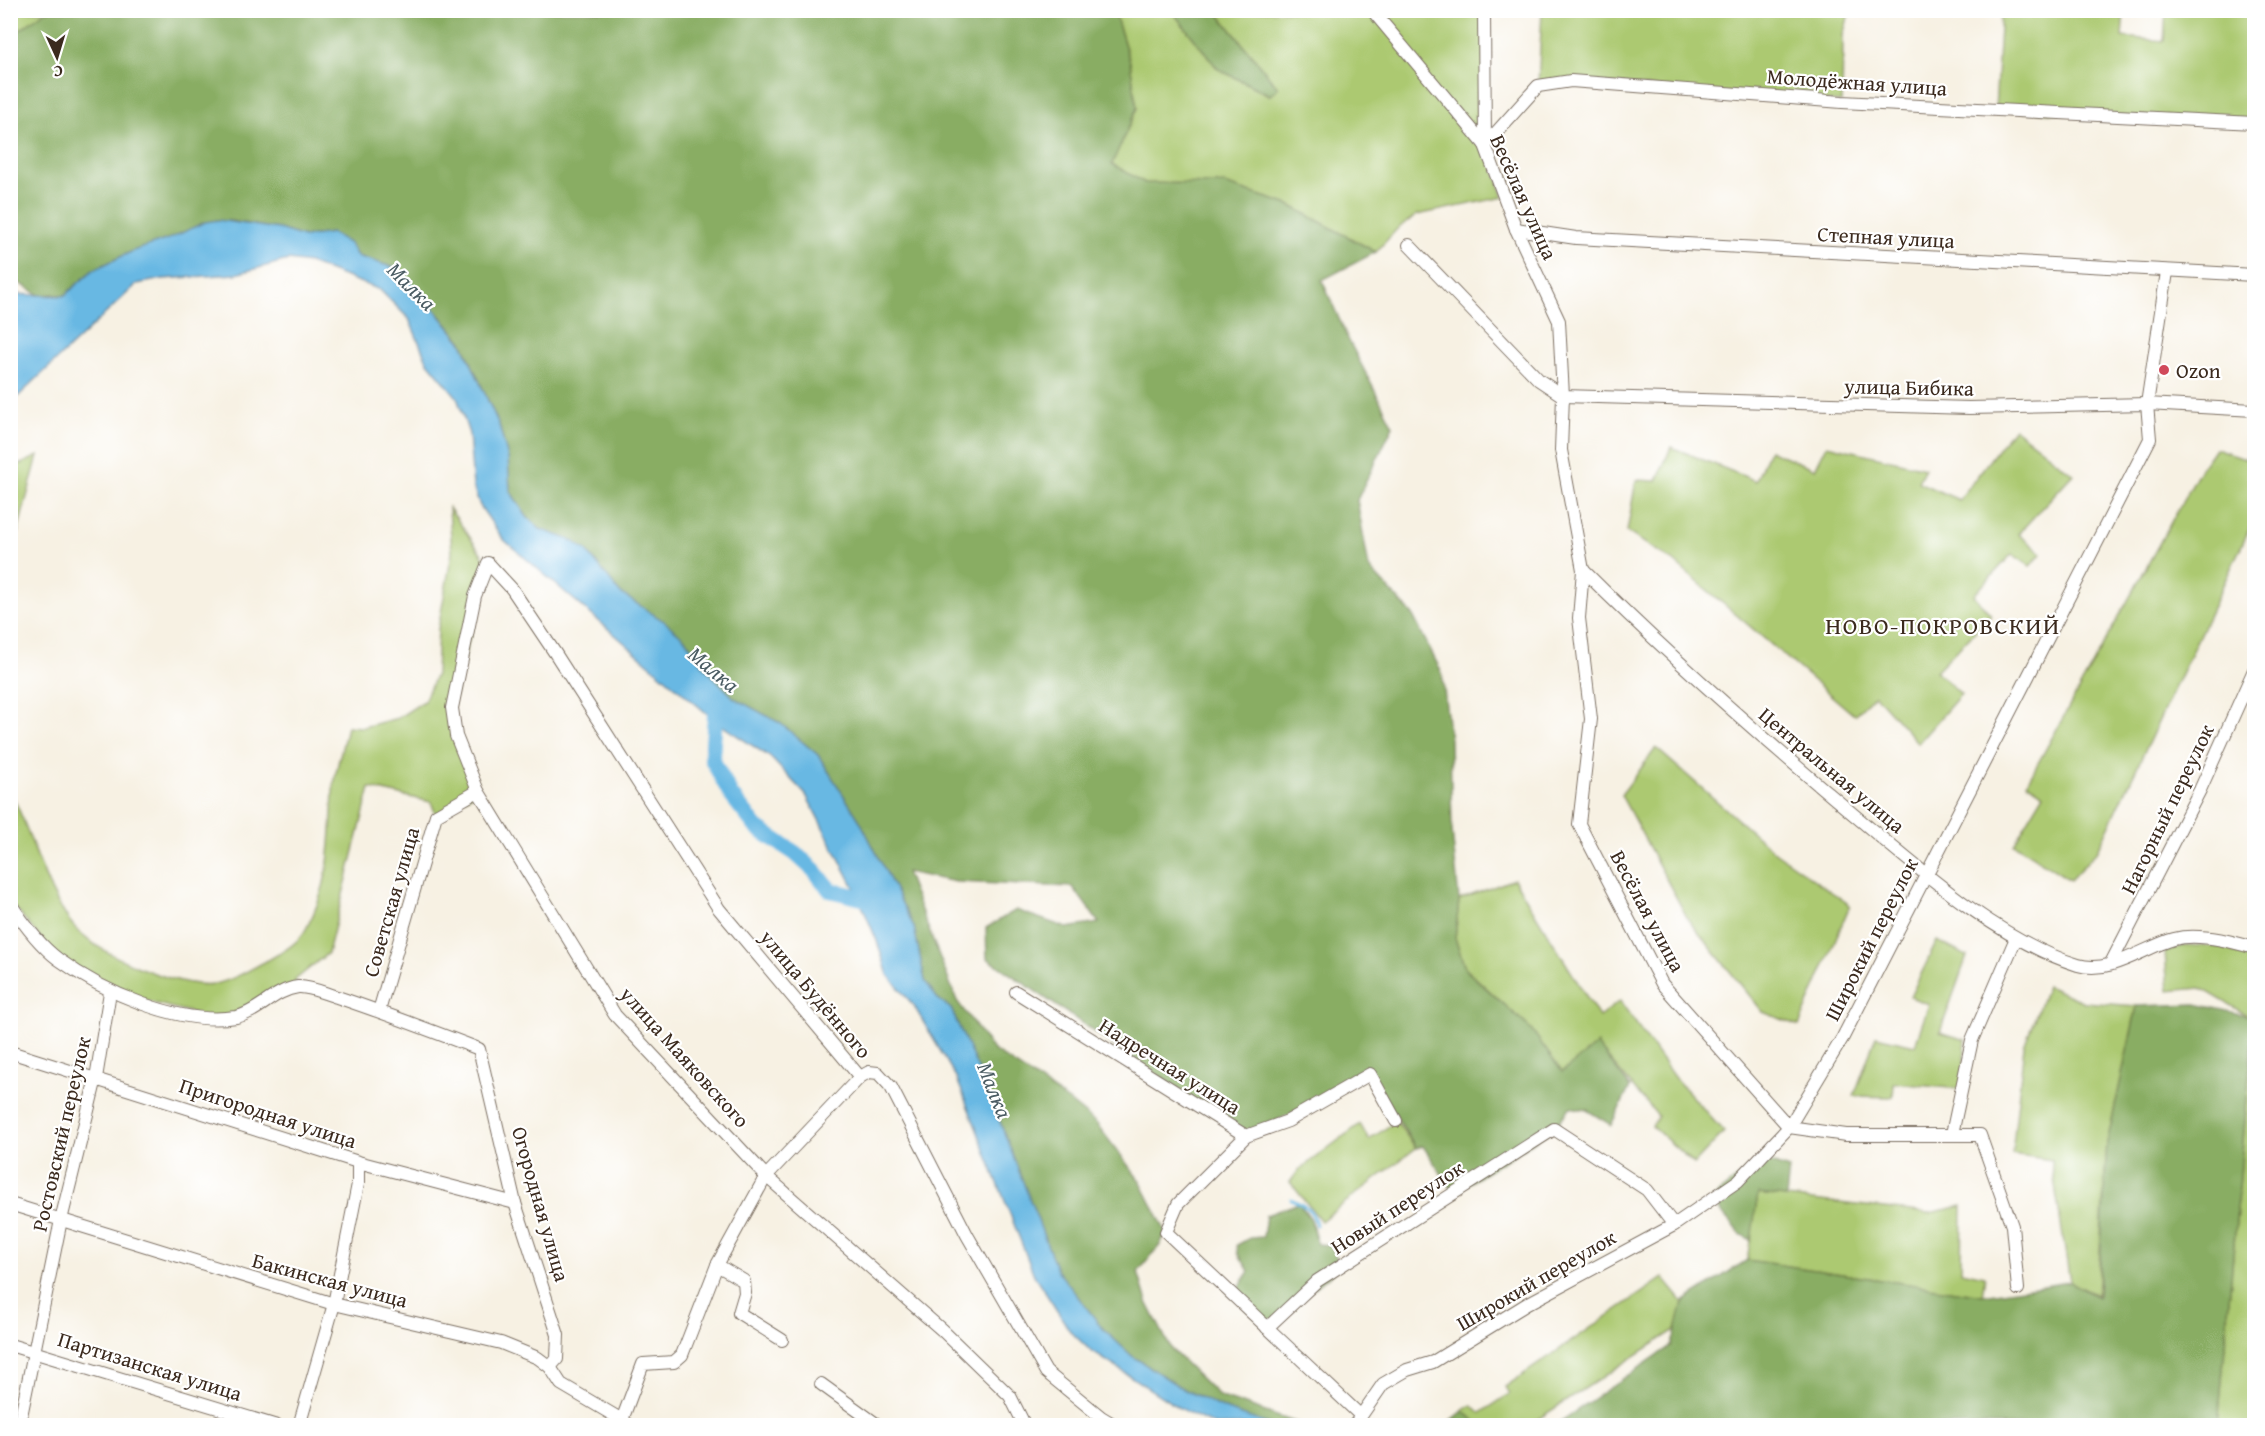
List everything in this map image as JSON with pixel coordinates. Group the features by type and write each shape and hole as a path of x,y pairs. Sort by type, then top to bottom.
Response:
{"street":[{"name":"Весёлая улица","path":"1372,10 1485,145 1516,229 1559,321 1563,396 1560,450 1583,570 1579,618 1591,718 1579,824 1662,984 1790,1127"},
{"path":"1484,10 1485,145"},
{"name":"Молодёжная улица","path":"1485,145 1538,86 1571,81 1842,102 2254,123"},
{"name":"Степная улица","path":"1516,229 1576,238 2254,275"},
{"path":"1409,245 1539,381 1563,396"},
{"name":"Широкий переулок","path":"1357,1420 1383,1384 1407,1370 1433,1362 1527,1304 1674,1225 1738,1181 1790,1127 1843,1037 1924,874 2150,439 2147,404 2168,272"},
{"name":"улица Бибика","path":"1563,396 1969,408 2147,404 2254,410"},
{"name":"улица Маяковского","path":"488,563 475,596 452,708 456,736 478,791 615,1015 766,1176 942,1330 1010,1396 1021,1412 1025,1425"},
{"name":"улица Будённого","path":"488,563 512,589 555,653 719,909 860,1077 869,1072 878,1073 891,1087 967,1235 1046,1372 1101,1417 1116,1425"},
{"name":"Центральная улица","path":"1583,570 1647,634 1736,716 1924,874 2016,938 2082,966 2111,963 2181,938 2233,943 2254,948"},
{"name":"Нагорный переулок","path":"2111,963 2200,790 2254,670"},
{"name":"Советская улица","path":"379,1011 436,815 478,791"},
{"name":"Советская улица","path":"10,903 25,926 57,958 110,992 181,1014 213,1018 239,1016 275,995 298,987 379,1011 479,1049"},
{"path":"1952,1134 1972,1040 2016,938"},
{"name":"Ростовский переулок","path":"19,1425 61,1220 96,1078 110,992"},
{"name":"Надречная улица","path":"1016,992 1246,1136 1178,1204 1166,1232 1268,1328 1357,1420"},
{"name":"Огородная улица","path":"479,1049 515,1203 558,1335 557,1359 550,1367"},
{"name":"Пригородная улица","path":"10,1052 358,1162 515,1203"},
{"path":"1246,1136 1288,1121 1370,1074 1396,1121"},
{"path":"627,1423 643,1364 674,1362 682,1355 717,1265 766,1176 860,1077"},
{"path":"1790,1127 1846,1135 1980,1135 2012,1226 2018,1289"},
{"name":"Новый переулок","path":"1268,1328 1317,1281 1554,1129 1647,1190 1674,1225"},
{"path":"299,1425 334,1304 358,1184 358,1162"},
{"name":"Бакинская улица","path":"10,1204 334,1304 501,1343 538,1358 550,1367 561,1384 627,1423"},
{"path":"717,1265 744,1281 745,1293 739,1313 782,1340"},
{"name":"Партизанская улица","path":"10,1345 33,1350 277,1425"},
{"path":"821,1384 879,1425"}],"green space":[{"path":"11,11 46,11 20,30 11,43"},
{"path":"46,11 1114,11 1130,62 1137,108 1112,164 1145,183 1224,184 1289,205 1376,252 1322,280 1347,337 1393,426 1357,500 1369,568 1412,614 1442,673 1450,740 1452,831 1459,900 1455,938 1465,969 1531,1029 1562,1072 1597,1044 1630,1087 1611,1125 1587,1110 1570,1107 1554,1129 1454,1193 1423,1146 1416,1148 1370,1074 1246,1136 987,958 986,928 1016,910 1067,928 1099,923 1073,887 956,882 906,872 957,1001 993,1050 1069,1101 1096,1123 1140,1181 1166,1232 1160,1245 1138,1272 1147,1302 1171,1349 1219,1396 1303,1425 1271,1426 1227,1410 1183,1389 1132,1356 1104,1330 1057,1270 988,1091 951,1009 937,998 925,981 914,927 860,821 818,755 780,723 734,698 707,670 685,639 620,593 587,551 540,529 527,517 510,491 508,458 499,425 462,342 424,296 395,268 357,256 350,244 332,233 304,237 279,229 231,221 205,222 171,238 133,251 93,270 64,296 52,294 41,296 11,278 11,43 20,30"},
{"path":"1114,11 1172,11 1218,69 1269,95 1277,87 1216,11 1484,11 1485,145 1504,197 1417,215 1397,229 1376,252 1289,205 1224,184 1145,183 1111,164 1137,108 1130,62"},
{"path":"1172,11 1216,11 1278,88 1270,95 1218,69"},
{"path":"1542,11 1850,11 1843,35 1842,102 1571,81 1538,86"},
{"path":"2001,11 2124,11 2122,37 2164,41 2166,11 2254,11 2254,123 1995,110"},
{"path":"2014,428 2073,474 2018,534 2042,553 2030,566 2012,554 1974,595 1991,615 1936,671 1961,694 1918,743 1875,695 1854,715 1673,561 1627,532 1636,480 1657,481 1671,447 1756,481 1769,450 1815,469 1827,445 1925,468 1918,482 1959,500"},
{"path":"2215,448 2254,461 2254,519 2098,850 2070,880 2014,844 2044,794 2027,783 2201,468"},
{"path":"38,456 11,556 11,464 21,464"},
{"path":"449,508 488,563 452,708 478,791 436,815 431,802 370,788 328,953 295,980 298,987 239,1016 213,1018 110,992 57,958 11,903 10,791 47,881 65,915 77,930 103,950 162,976 200,984 214,984 248,971 284,951 299,939 315,911 325,878 330,846 334,784 347,726 363,727 398,718 424,701 436,674 438,629 452,553"},
{"path":"1656,748 1776,853 1850,905 1799,1026 1763,1012 1689,921 1621,795"},
{"path":"1514,879 1599,1017 1620,1001 1674,1077 1724,1132 1694,1164 1652,1126 1658,1116 1597,1045 1562,1073 1531,1029 1465,968 1455,938 1459,900"},
{"path":"1937,941 1967,956 1940,1032 1966,1040 1961,1089 1894,1083 1893,1097 1854,1096 1876,1036 1915,1045 1929,1004 1910,997"},
{"path":"2185,945 2220,947 2254,959 2254,1019 2201,988 2168,991 2165,952"},
{"path":"2047,986 2084,1002 2137,1006 2107,1143 2097,1295 2070,1282 2051,1160 2012,1154 2024,1046"},
{"path":"2196,1004 2254,1017 2218,1425 1554,1426 1672,1345 1683,1302 1747,1260 1982,1295 2070,1282 2098,1297 2107,1143 2137,1006"},
{"path":"2254,1019 2254,1425 2218,1425"},
{"path":"1396,1121 1416,1148 1321,1221 1290,1182 1300,1169 1360,1124 1369,1140"},
{"path":"1759,1159 1789,1169 1786,1197 1758,1194 1751,1240 1740,1234 1711,1200"},
{"path":"1758,1194 1929,1213 1962,1206 1961,1271 1985,1276 1982,1295 1747,1260"},
{"path":"1299,1203 1311,1219 1317,1244 1330,1245 1341,1266 1267,1328 1234,1296 1249,1271 1238,1253 1237,1245 1250,1238 1263,1237 1266,1215"},
{"path":"1663,1278 1683,1302 1678,1328 1529,1425 1480,1425 1463,1411 1472,1405 1481,1413 1509,1394 1505,1387"},
{"path":"1463,1411 1480,1425 1439,1425 1448,1423"}],"water":[{"name":"Малка","path":"218,220 279,229 304,237 332,233 350,244 357,256 395,268 424,296 462,343 499,425 508,458 510,491 527,517 540,529 573,541 587,551 620,593 664,621 685,639 707,670 734,698 780,723 818,755 860,821 914,927 925,981 937,998 951,1009 988,1091 1057,1270 1104,1330 1132,1356 1183,1389 1227,1410 1271,1425 1214,1425 1179,1408 1091,1351 1070,1331 1034,1275 957,1079 914,1006 888,975 877,941 855,889 806,795 770,757 718,723 503,539 480,506 473,486 469,434 457,397 427,361 409,319 380,290 309,263 288,260 236,274 163,279 137,284 11,403 11,294 64,296 93,270 205,222"}],"waterway":[{"name":"Малка","path":"716,701 712,759 731,795 757,828 795,853 815,871 830,890 870,900"},
{"path":"1291,1199 1308,1209 1316,1225"}],"place":[{"name":"Ozon","path":"2164,370"}],"district":[{"name":"НОВО-ПОКРОВСКИЙ","path":"1943,625"}]}
